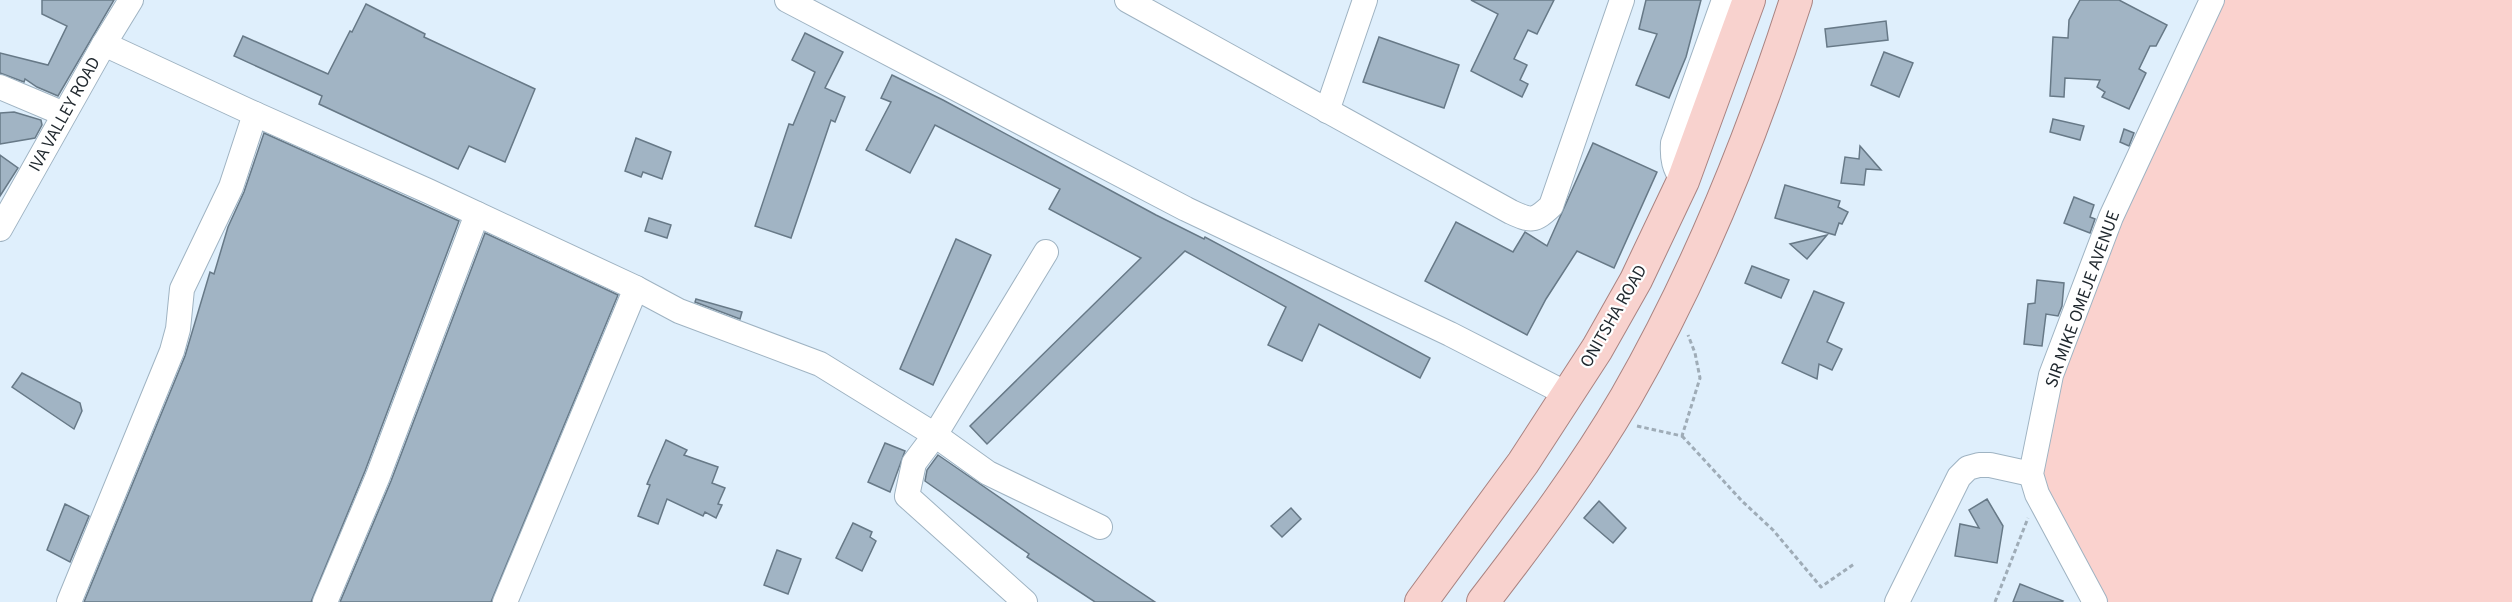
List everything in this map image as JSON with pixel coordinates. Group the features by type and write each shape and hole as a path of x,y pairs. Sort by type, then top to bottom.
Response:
{"main road":[{"name":"ONITSHA ROAD","path":"1421,602 1523,462 1597,349 1636,280 1683,181 1749,0"},
{"path":"1483,602 1570,483 1637,377 1675,303 1720,206 1772,75 1796,0"}],"street":[{"name":"IVA VALLEY ROAD","path":"0,229 130,0"},
{"path":"787,0 1186,209 1450,334 1567,394"},
{"path":"1127,0 1510,212 1528,219 1540,217 1551,206 1622,0"},
{"path":"1327,111 1365,0"},
{"path":"1683,181 1675,170 1672,158 1673,143 1724,0"},
{"name":"SIR MIKE OMEJE AVENUE","path":"2034,484 2051,375 2107,228 2212,0"},
{"path":"104,44 477,214 636,288 679,311 820,364 935,435 988,473 1100,527"},
{"path":"0,87 64,114"},
{"path":"69,602 165,370 178,329 182,289 231,187 255,114"},
{"path":"325,602 378,476 477,214"},
{"path":"1025,602 907,496 914,463 935,435 1046,252"},
{"path":"505,602 636,288"},
{"path":"1897,602 1959,477 1968,468 1990,465 2034,484 2096,602"}],"path":[{"path":"1675,303 1695,353 1700,378 1682,436"},
{"path":"1612,418 1655,432 1682,436 1742,501 1773,530 1821,587 1854,564"},
{"path":"1995,602 2034,484"}],"shaded area":[{"path":"2217,0 2512,0 2512,602 2107,602 2031,474 2111,217"}],"building":[{"path":"42,0 114,0 58,96 25,79 24,82 0,73 0,53 48,65 67,26 42,14"},
{"path":"1471,0 1554,0 1537,34 1528,30 1514,59 1527,65 1520,80 1528,84 1522,97 1471,71 1498,14"},
{"path":"1646,0 1701,0 1686,57 1669,98 1636,85 1657,34 1639,29"},
{"path":"2080,0 2119,0 2167,25 2156,46 2150,46 2139,69 2146,73 2129,109 2102,97 2105,92 2097,87 2100,80 2065,78 2064,97 2050,96 2053,37 2068,38 2069,20"},
{"path":"366,4 425,34 424,37 535,89 505,162 469,146 458,169 319,104 322,96 234,56 243,36 328,74"},
{"path":"1886,21 1888,40 1827,47 1825,29"},
{"path":"805,33 843,52 825,88 845,97 835,122 831,120 791,238 755,226 789,124 793,125 815,72 792,60"},
{"path":"1379,37 1459,65 1444,108 1363,82"},
{"path":"1884,52 1913,63 1899,97 1871,85"},
{"path":"892,75 943,100 1156,215 1204,239 1205,237 1430,358 1420,378 1319,324 1302,361 1268,345 1286,307 1185,251 987,444 970,426 1141,258 1049,209 1060,189 935,125 910,173 866,150 891,102 881,98"},
{"path":"14,112 41,120 42,125 35,138 0,144 0,113"},
{"path":"2053,119 2084,126 2080,140 2050,132"},
{"path":"2124,129 2134,133 2129,146 2120,142"},
{"path":"264,133 459,221 365,471 311,602 84,602 185,356 210,272 214,274 228,227 244,192"},
{"path":"636,138 671,152 662,179 643,172 641,177 625,171"},
{"path":"1593,143 1657,172 1614,268 1577,251 1546,299 1527,335 1425,281 1456,222 1513,252 1525,232 1547,246"},
{"path":"1860,146 1881,170 1866,169 1864,185 1841,183 1845,157 1859,159"},
{"path":"0,155 18,168 0,196"},
{"path":"1785,185 1840,201 1838,207 1848,212 1842,224 1839,223 1835,235 1775,218"},
{"path":"2074,197 2094,205 2090,217 2095,219 2090,233 2064,223"},
{"path":"649,218 671,225 667,238 645,231"},
{"path":"485,233 618,295 491,602 340,602 391,481"},
{"path":"1827,235 1807,259 1790,244"},
{"path":"956,239 991,255 933,385 900,369"},
{"path":"1752,266 1789,280 1781,298 1745,283"},
{"path":"2037,280 2064,283 2062,306 2058,316 2046,314 2042,346 2024,344 2028,304 2035,303"},
{"path":"1814,291 1844,303 1827,342 1842,349 1832,370 1819,364 1817,379 1782,363"},
{"path":"696,299 742,312 740,319 695,302"},
{"path":"22,373 80,403 82,411 74,429 12,387"},
{"path":"666,440 687,450 684,455 718,467 712,483 725,488 718,504 722,505 716,518 705,512 703,516 667,499 658,524 638,516 650,485 647,484"},
{"path":"885,443 905,451 890,492 868,482"},
{"path":"938,455 1155,602 1095,602 1027,557 1029,554 925,481 927,470"},
{"path":"1987,499 2003,526 1997,563 1955,556 1960,524 1979,528 1969,510"},
{"path":"1599,501 1626,528 1613,543 1584,518"},
{"path":"65,504 89,516 70,562 47,550"},
{"path":"1291,508 1301,519 1282,537 1271,526"},
{"path":"853,523 872,532 870,537 876,541 862,571 836,558"},
{"path":"777,550 801,559 788,594 764,585"},
{"path":"2020,584 2063,601 2013,602"}]}
